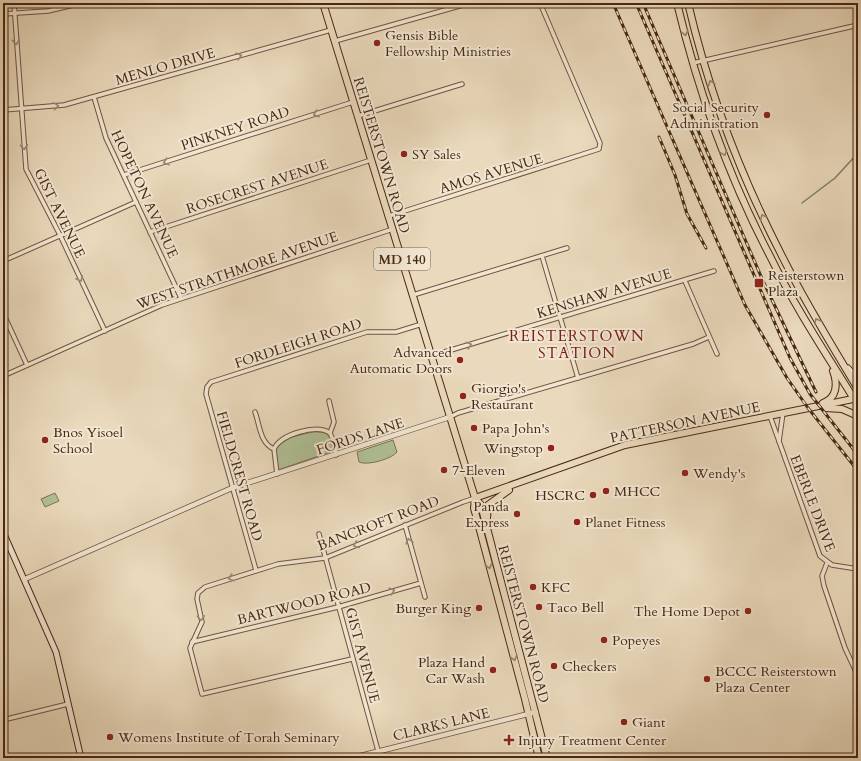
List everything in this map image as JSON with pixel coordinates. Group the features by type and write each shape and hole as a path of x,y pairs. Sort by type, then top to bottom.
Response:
{"main road":[{"name":"REISTERSTOWN ROAD","path":"323,3 475,498 474,508 529,714 539,758"},
{"path":"677,3 693,63 719,141 746,207 792,297 826,355 856,398"},
{"path":"688,3 704,60 726,128 756,201 780,252 858,389"},
{"path":"834,349 858,379"},
{"path":"813,407 830,400 836,389 836,378 826,355"},
{"name":"PATTERSON AVENUE","path":"475,498 626,445 856,398"},
{"path":"813,407 842,409 858,416"},
{"path":"494,555 486,515 487,507 492,501 515,485"},
{"name":"REISTERSTOWN ROAD","path":"475,498 482,505 547,758"},
{"path":"3,532 56,652 80,758"},
{"path":"504,618 508,620 512,634 517,642"}],"street":[{"name":"GIST AVENUE","path":"14,3 26,169 60,235 105,331"},
{"path":"3,14 48,11 82,3"},
{"path":"335,41 470,3"},
{"name":"AMOS AVENUE","path":"389,216 599,149 600,143 540,3"},
{"path":"693,63 858,25"},
{"name":"MENLO DRIVE","path":"3,110 56,106 94,97 331,30"},
{"path":"358,116 462,84"},
{"name":"HOPETON AVENUE","path":"94,97 106,138 181,298"},
{"name":"PINKNEY ROAD","path":"124,175 354,102"},
{"name":"ROSECREST AVENUE","path":"150,232 371,160"},
{"path":"3,261 136,202"},
{"name":"WEST STRATHMORE AVENUE","path":"3,376 181,298 392,229"},
{"path":"413,295 567,248"},
{"path":"542,256 578,378"},
{"name":"KENSHAW AVENUE","path":"432,356 714,271"},
{"path":"684,281 717,354"},
{"path":"3,313 27,365"},
{"name":"FORDLEIGH ROAD","path":"207,387 211,382 368,332 396,332 422,324"},
{"name":"FORDS LANE","path":"25,579 232,488 336,455 458,413 693,344 709,337"},
{"name":"FIELDCREST ROAD","path":"207,387 206,394 256,570"},
{"path":"856,398 858,404"},
{"path":"329,401 334,422 330,433"},
{"path":"254,412 264,441 267,446 274,449"},
{"name":"EBERLE DRIVE","path":"778,442 782,414"},
{"name":"EBERLE DRIVE","path":"770,416 778,442 791,471 818,552 827,563 858,570"},
{"path":"277,474 274,449 283,438 295,434 318,428 330,433 334,442 336,455"},
{"name":"BANCROFT ROAD","path":"192,642 199,631 202,622 198,593 205,587 278,564 325,558 475,498"},
{"path":"405,526 424,597"},
{"name":"GIST AVENUE","path":"318,534 380,758"},
{"path":"827,563 822,576 824,586 845,648 858,676"},
{"name":"BARTWOOD ROAD","path":"192,642 338,607 421,583"},
{"path":"192,642 190,651 202,694 352,659"},
{"path":"3,720 68,704"},
{"name":"CLARKS LANE","path":"352,758 536,712"}],"green space":[{"path":"320,430 326,433 330,438 333,444 333,451 278,470 276,448 284,439"},
{"path":"393,440 397,452 394,455 368,463 359,462 357,452"},
{"path":"55,493 59,501 45,507 41,499"}],"waterway":[{"path":"802,203 835,178 858,153"}],"railway":[{"path":"613,3 745,305 787,378 808,408 858,471"},
{"path":"636,3 790,358 810,394 858,455"},
{"path":"643,3 763,281 816,392"},
{"path":"659,137 675,175 687,214 706,248"}],"place":[{"name":"Gensis Bible Fellowship Ministries","path":"377,43"},
{"name":"Social Security Administration","path":"767,115"},
{"name":"SY Sales","path":"404,154"},
{"name":"Reisterstown Plaza","path":"759,283"},
{"name":"Advanced Automatic Doors","path":"460,360"},
{"name":"Giorgio's Restaurant","path":"463,396"},
{"name":"Papa John's","path":"474,428"},
{"name":"Bnos Yisoel School","path":"45,440"},
{"name":"Wingstop","path":"551,448"},
{"name":"7-Eleven","path":"444,470"},
{"name":"Wendy's","path":"685,473"},
{"name":"MHCC","path":"606,491"},
{"name":"HSCRC","path":"593,495"},
{"name":"Panda Express","path":"517,514"},
{"name":"Planet Fitness","path":"577,522"},
{"name":"KFC","path":"533,587"},
{"name":"Taco Bell","path":"539,607"},
{"name":"Burger King","path":"479,608"},
{"name":"The Home Depot","path":"748,611"},
{"name":"Popeyes","path":"604,640"},
{"name":"Checkers","path":"554,666"},
{"name":"Plaza Hand Car Wash","path":"493,670"},
{"name":"BCCC Reisterstown Plaza Center","path":"707,679"},
{"name":"Giant","path":"624,722"},
{"name":"Womens Institute of Torah Seminary","path":"110,737"},
{"name":"Injury Treatment Center","path":"509,740"}],"district":[{"name":"REISTERSTOWN STATION","path":"577,344"}]}
